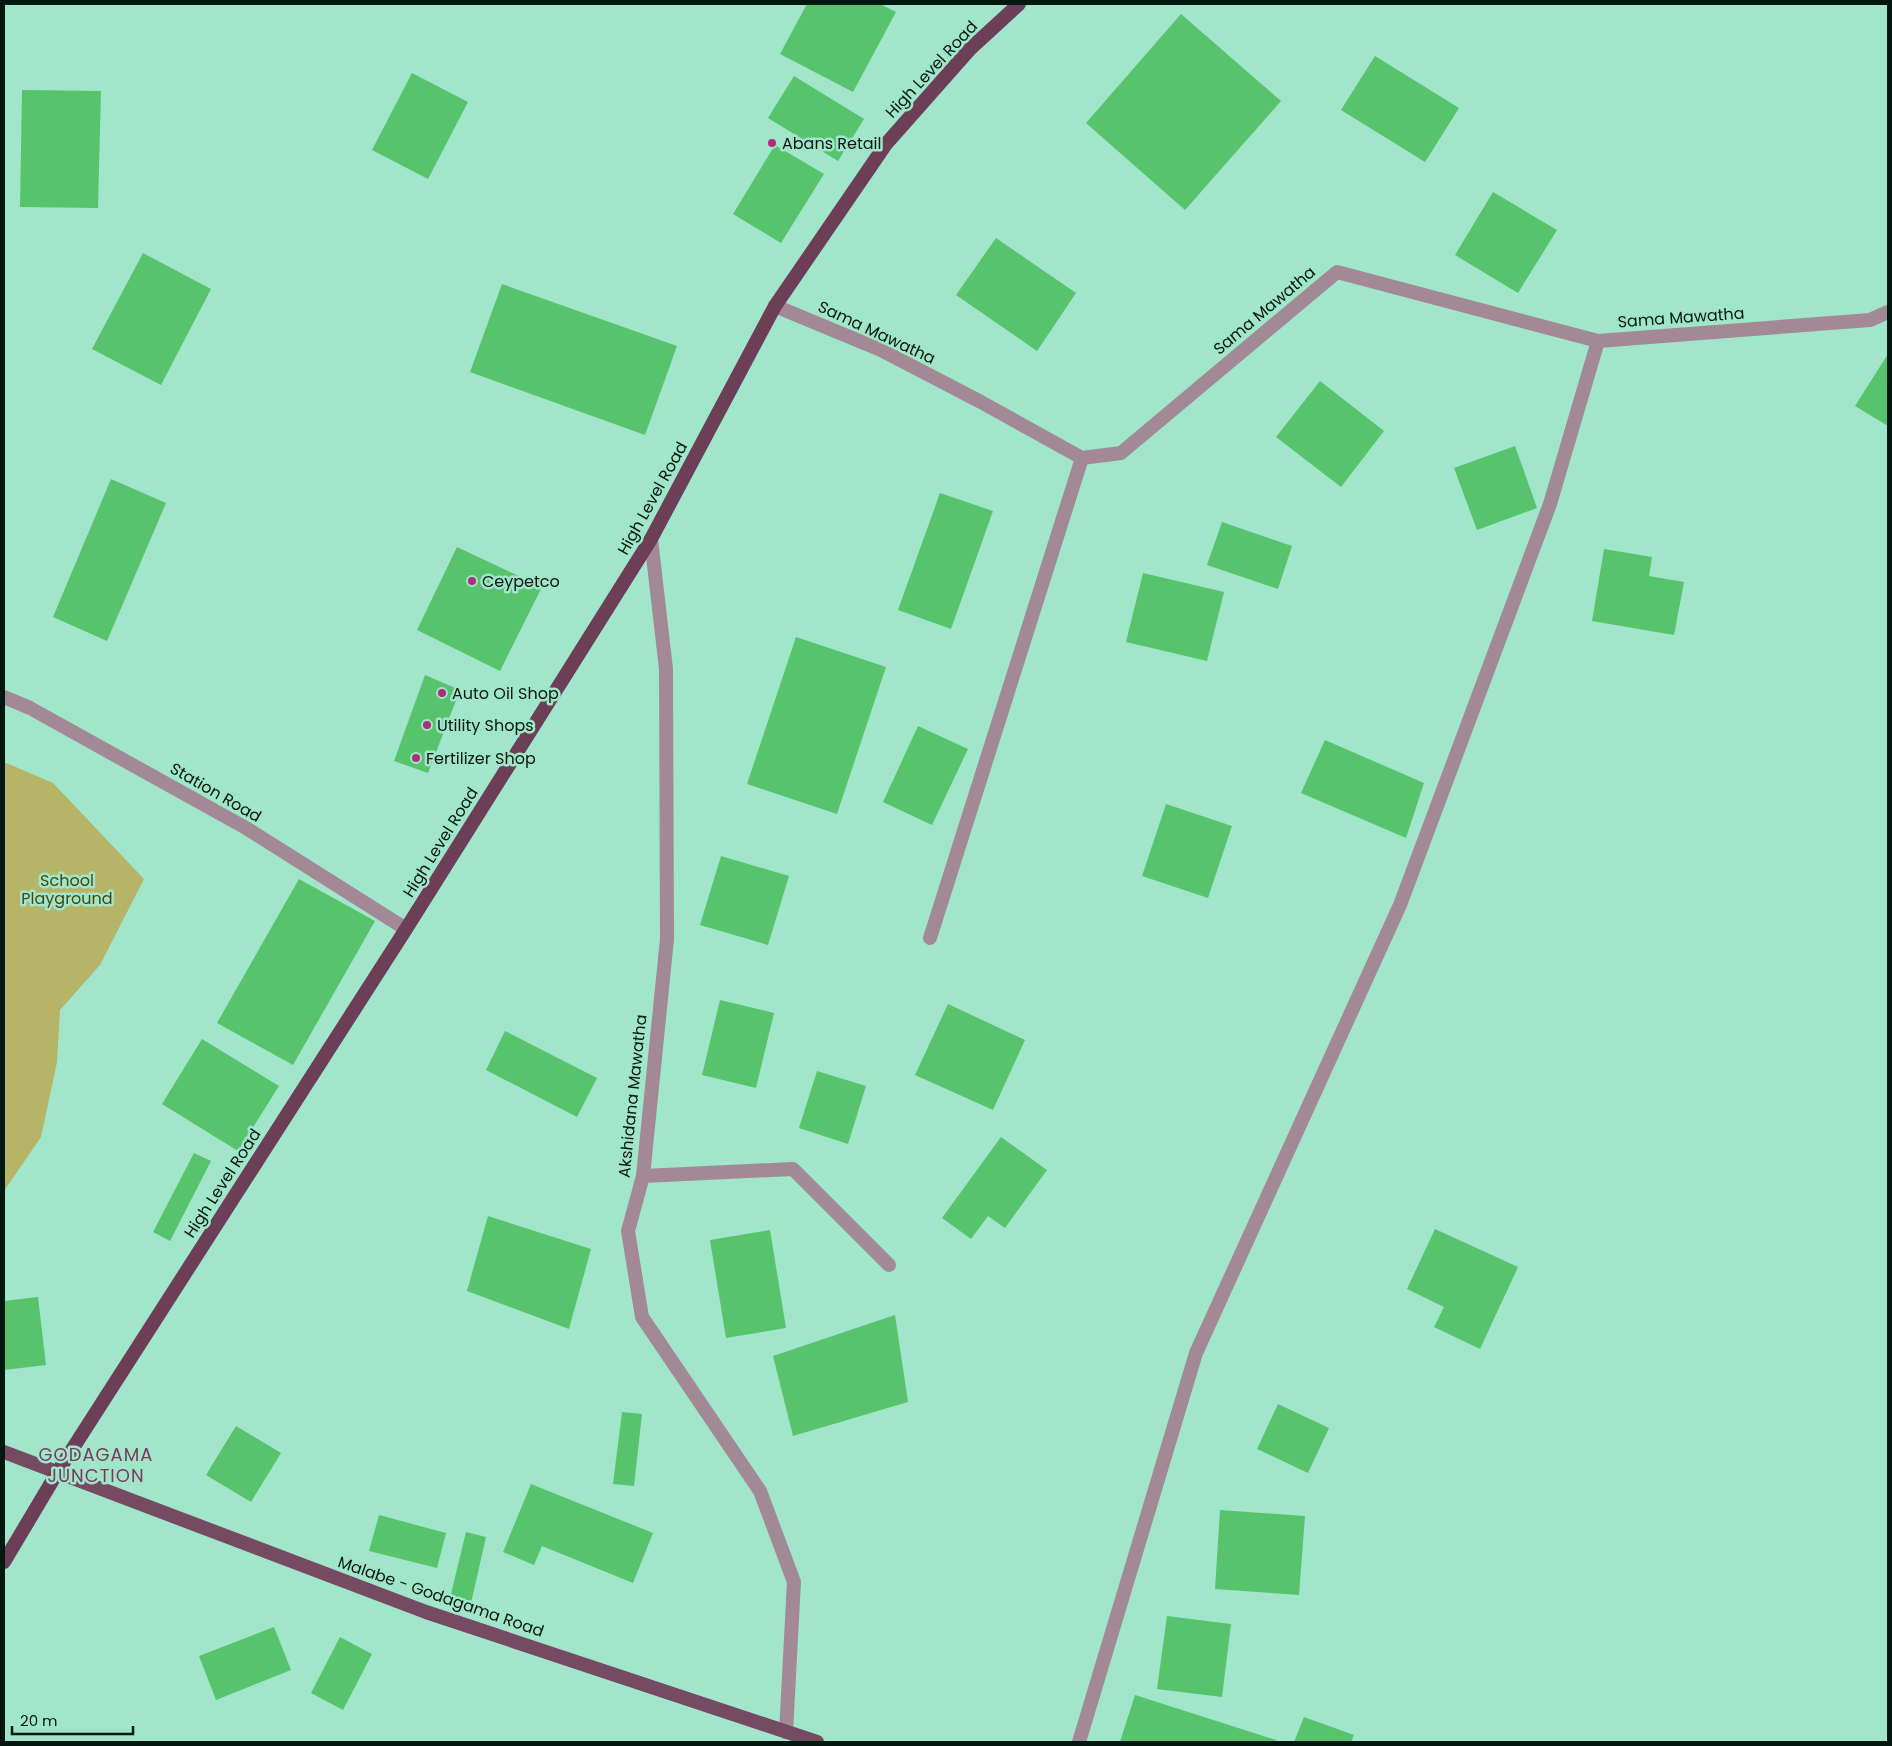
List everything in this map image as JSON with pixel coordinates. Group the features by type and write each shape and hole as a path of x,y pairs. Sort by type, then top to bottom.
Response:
{"highway":[{"name":"High Level Road","path":"4,1562 57,1473 406,929 651,539 775,306 886,144 970,48 1019,4"}],"main road":[{"name":"Malabe - Godagama Road","path":"4,1452 426,1612 817,1742"}],"street":[{"name":"Sama Mawatha","path":"775,306 881,350 981,402 1082,458 1121,453 1337,272 1598,341 1870,320 1888,312"},
{"path":"1078,1742 1196,1353 1400,905 1550,504 1598,341"},
{"path":"930,938 1082,458"},
{"name":"Akshidana Mawatha","path":"651,539 666,669 667,940 643,1176 628,1231 642,1317 760,1491 794,1582 786,1732"},
{"name":"Station Road","path":"4,697 30,708 246,828 406,929"},
{"path":"643,1176 793,1169 889,1265"}],"green space":[{"name":"School Playground","path":"4,762 53,783 144,879 100,965 60,1010 57,1062 41,1137 4,1191"}],"building":[{"path":"807,4 880,4 896,12 853,92 780,54"},
{"path":"1181,14 1281,101 1185,210 1086,123"},
{"path":"1375,56 1459,108 1425,162 1341,110"},
{"path":"412,73 468,102 428,179 372,150"},
{"path":"794,76 864,119 838,161 768,118"},
{"path":"22,90 101,91 98,208 20,207"},
{"path":"775,145 824,174 781,243 733,214"},
{"path":"1493,192 1557,230 1518,293 1455,255"},
{"path":"996,238 1076,293 1037,351 956,295"},
{"path":"143,253 211,289 161,385 92,349"},
{"path":"502,284 677,346 645,435 470,372"},
{"path":"1888,354 1888,426 1855,406"},
{"path":"1320,381 1384,431 1341,487 1276,437"},
{"path":"1515,446 1537,508 1477,530 1454,468"},
{"path":"111,479 166,503 107,641 53,617"},
{"path":"940,493 993,511 951,629 898,610"},
{"path":"1222,522 1292,546 1278,589 1207,565"},
{"path":"457,547 542,587 500,671 417,630"},
{"path":"1604,549 1652,557 1649,576 1684,582 1674,635 1592,621"},
{"path":"1143,573 1224,592 1207,661 1126,642"},
{"path":"796,637 886,667 837,814 747,784"},
{"name":"Utility Shops","path":"425,675 460,690 428,773 394,761"},
{"path":"918,726 968,749 932,825 883,802"},
{"path":"1325,740 1424,783 1406,838 1301,793"},
{"path":"1166,804 1232,826 1208,898 1142,876"},
{"path":"721,856 789,876 768,945 700,925"},
{"path":"299,879 375,921 293,1065 217,1023"},
{"path":"720,1000 774,1013 756,1088 702,1075"},
{"path":"948,1004 1025,1040 993,1110 915,1075"},
{"path":"505,1031 597,1078 577,1117 486,1070"},
{"path":"202,1039 279,1086 238,1151 162,1104"},
{"path":"817,1071 866,1086 848,1144 799,1128"},
{"path":"1001,1137 1047,1170 1005,1228 988,1216 971,1239 942,1218"},
{"path":"194,1153 211,1161 170,1241 153,1232"},
{"path":"488,1216 591,1249 569,1329 467,1291"},
{"path":"1435,1229 1518,1267 1480,1349 1434,1327 1444,1307 1407,1289"},
{"path":"770,1230 786,1328 726,1338 710,1240"},
{"path":"38,1297 46,1365 4,1370 4,1301"},
{"path":"895,1315 908,1402 793,1436 773,1356"},
{"path":"1278,1404 1329,1428 1308,1473 1257,1449"},
{"path":"622,1412 642,1414 634,1486 613,1484"},
{"path":"236,1426 281,1453 251,1502 206,1475"},
{"path":"531,1484 653,1533 633,1583 542,1546 534,1565 503,1552"},
{"path":"1220,1510 1305,1516 1299,1595 1215,1589"},
{"path":"379,1515 446,1533 437,1568 369,1551"},
{"path":"466,1532 486,1537 471,1603 450,1598"},
{"path":"1167,1616 1231,1624 1222,1697 1157,1689"},
{"path":"274,1627 291,1670 216,1700 199,1656"},
{"path":"340,1637 372,1654 343,1710 311,1693"},
{"path":"1135,1695 1276,1740 1275,1742 1120,1742"},
{"path":"1304,1717 1354,1735 1351,1742 1294,1742"}],"place":[{"name":"Abans Retail","path":"772,143"},
{"name":"Ceypetco","path":"472,581"},
{"name":"Auto Oil Shop","path":"442,693"},
{"name":"Utility Shops","path":"427,725"},
{"name":"Fertilizer Shop","path":"416,758"}],"district":[{"name":"GODAGAMA JUNCTION","path":"96,1465"}]}
